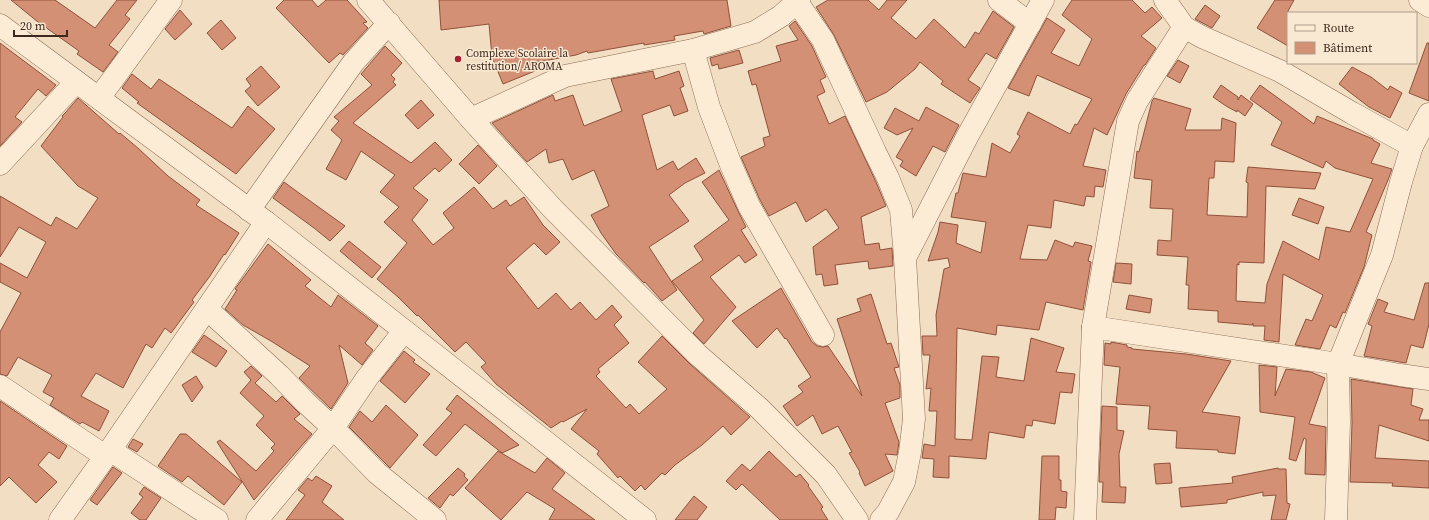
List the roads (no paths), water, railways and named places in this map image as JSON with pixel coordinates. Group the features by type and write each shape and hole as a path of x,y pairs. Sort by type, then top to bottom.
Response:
{"street":[{"path":"99,98 172,0"},
{"path":"368,0 552,208 698,355 759,408 826,475 857,520"},
{"path":"998,0 1030,24"},
{"path":"905,258 967,137 1043,0"},
{"path":"1165,0 1184,28 1202,38 1280,71 1412,146"},
{"path":"1420,0 1429,6"},
{"path":"472,119 565,76 693,50 755,32 781,16 798,1 823,40 888,178 901,210 914,419 910,452 904,482 888,512 881,520"},
{"path":"60,520 207,309 258,216 353,63 389,23"},
{"path":"0,25 258,216 645,520"},
{"path":"1085,520 1093,327 1128,121 1138,101 1184,28"},
{"path":"693,50 709,107 746,200 796,291 823,335"},
{"path":"0,164 76,82"},
{"path":"1336,520 1339,423 1338,364 1382,255 1412,146 1429,114"},
{"path":"207,309 280,375 376,473 435,520"},
{"path":"1093,327 1429,379"},
{"path":"257,520 333,428 367,378 404,331"},
{"path":"0,386 217,520"}],"place":[{"name":"Complexe Scolaire la restitution/ AROMA","path":"458,59"}]}
